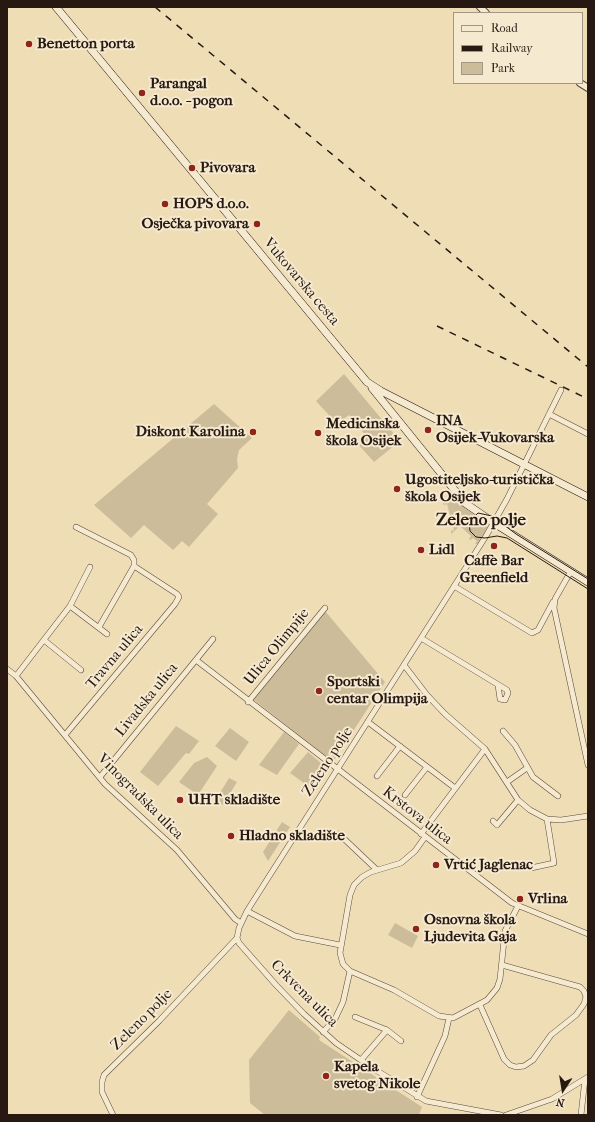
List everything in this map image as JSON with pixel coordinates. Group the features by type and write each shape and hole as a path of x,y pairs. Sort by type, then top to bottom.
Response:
{"main road":[{"name":"Vukovarska cesta","path":"56,7 369,384 588,497"},
{"path":"369,384 463,501 494,523 588,582"}],"street":[{"name":"Zeleno polje","path":"113,1115 102,1092 103,1077 237,938 241,923 247,911 494,523 561,390"},
{"path":"549,414 588,434"},
{"path":"76,527 132,555 134,560 134,566 99,627"},
{"name":"Travna ulica","path":"65,735 175,604 178,597 177,594 134,566"},
{"path":"16,676 70,606 90,567"},
{"path":"454,586 530,633 534,633 538,630 571,571"},
{"path":"555,599 555,613 588,765"},
{"path":"70,606 107,634"},
{"name":"Ulica Olimpije","path":"248,702 325,608"},
{"path":"421,638 498,685"},
{"name":"Livadska ulica","path":"100,777 213,639"},
{"path":"44,640 81,670"},
{"name":"Ulica Olimpije","path":"196,660 248,702 337,769"},
{"path":"404,665 436,705 485,749 518,800 530,810 547,819 561,820 588,816"},
{"name":"Vinogradska ulica","path":"7,668 16,676 100,777 177,850 235,919 241,923"},
{"path":"368,722 426,767 456,788"},
{"path":"503,731 514,745 527,768 536,780 558,796"},
{"path":"377,776 400,746"},
{"path":"485,749 423,836 415,851 401,863 377,870 362,877 354,885 350,895 340,945 341,958 343,964 350,971 394,990 439,1016 449,1018 480,1005 487,1000 497,988 502,965 505,931 518,906"},
{"path":"406,795 426,767"},
{"path":"507,782 527,768"},
{"name":"Krstova ulica","path":"337,769 423,836 518,906 588,934"},
{"path":"493,821 497,825 518,800"},
{"path":"531,868 554,863 547,819"},
{"path":"339,834 377,870"},
{"path":"247,911 295,936 340,945"},
{"name":"Crkvena ulica","path":"237,938 239,943 276,985 323,1032 360,1060 418,1097 435,1104 501,1115"},
{"path":"480,1005 504,1059 510,1065 516,1067 524,1066 533,1060 550,1036 583,1008 586,997 584,990 580,987 502,965"},
{"path":"323,1032 335,1019 343,1002 350,971"},
{"name":"Crkvena ulica","path":"354,1017 387,1030 401,1041"},
{"path":"418,1097 445,1036 449,1018"},
{"path":"360,1060 387,1030"},
{"path":"508,1115 552,1099 586,1078"},
{"path":"581,1115 586,1078"}],"green space":[{"path":"344,374 400,441 374,462 357,443 366,436 349,415 337,424 316,401"},
{"path":"214,404 252,438 239,450 237,459 238,468 207,504 218,514 189,547 182,541 173,550 144,525 131,538 94,505"},
{"path":"452,495 487,524 488,529 478,544 475,544 477,541 473,538 470,540 469,539 471,536 460,526 451,534 451,531 454,530 447,504 444,505 442,502"},
{"name":"Sportski centar Olimpija","path":"325,611 385,682 333,762 253,699"},
{"path":"176,726 199,741 189,754 186,753 158,786 140,772"},
{"path":"230,728 249,742 236,761 215,746"},
{"path":"284,732 299,744 277,775 259,765"},
{"path":"308,752 329,770 315,791 290,773"},
{"path":"207,757 217,766 198,795 179,782 194,763"},
{"path":"229,778 237,782 223,805 215,801"},
{"path":"282,822 290,827 268,861 263,852"},
{"path":"395,923 418,936 412,948 388,935"},
{"path":"289,1010 320,1037 319,1040 422,1107 419,1115 265,1115 250,1103 249,1060"}],"tram line":[{"path":"588,579 516,534 492,516 478,513 469,522 470,531 476,537 485,538 497,536 507,538 588,589"}],"railway":[{"path":"155,7 588,367"},
{"path":"437,326 588,399"}],"place":[{"name":"Benetton porta","path":"29,44"},
{"name":"Parangal d.o.o. - pogon","path":"142,93"},
{"name":"Pivovara","path":"192,168"},
{"name":"HOPS d.o.o.","path":"165,204"},
{"name":"Osječka pivovara","path":"257,224"},
{"name":"INA Osijek-Vukovarska","path":"428,430"},
{"name":"Diskont Karolina","path":"253,432"},
{"name":"Medicinska škola Osijek","path":"318,433"},
{"name":"Ugostiteljsko-turistička škola Osijek","path":"397,489"},
{"name":"Caffe Bar Greenfield","path":"494,546"},
{"name":"Lidl","path":"421,550"},
{"name":"Sportski centar Olimpija","path":"319,691"},
{"name":"UHT skladište","path":"180,800"},
{"name":"Hladno skladište","path":"231,836"},
{"name":"Vrtić Jaglenac","path":"436,865"},
{"name":"Vrlina","path":"520,899"},
{"name":"Osnovna škola Ljudevita Gaja","path":"416,929"},
{"name":"Kapela svetog Nikole","path":"326,1076"}],"district":[{"name":"Zeleno polje","path":"481,521"}]}
